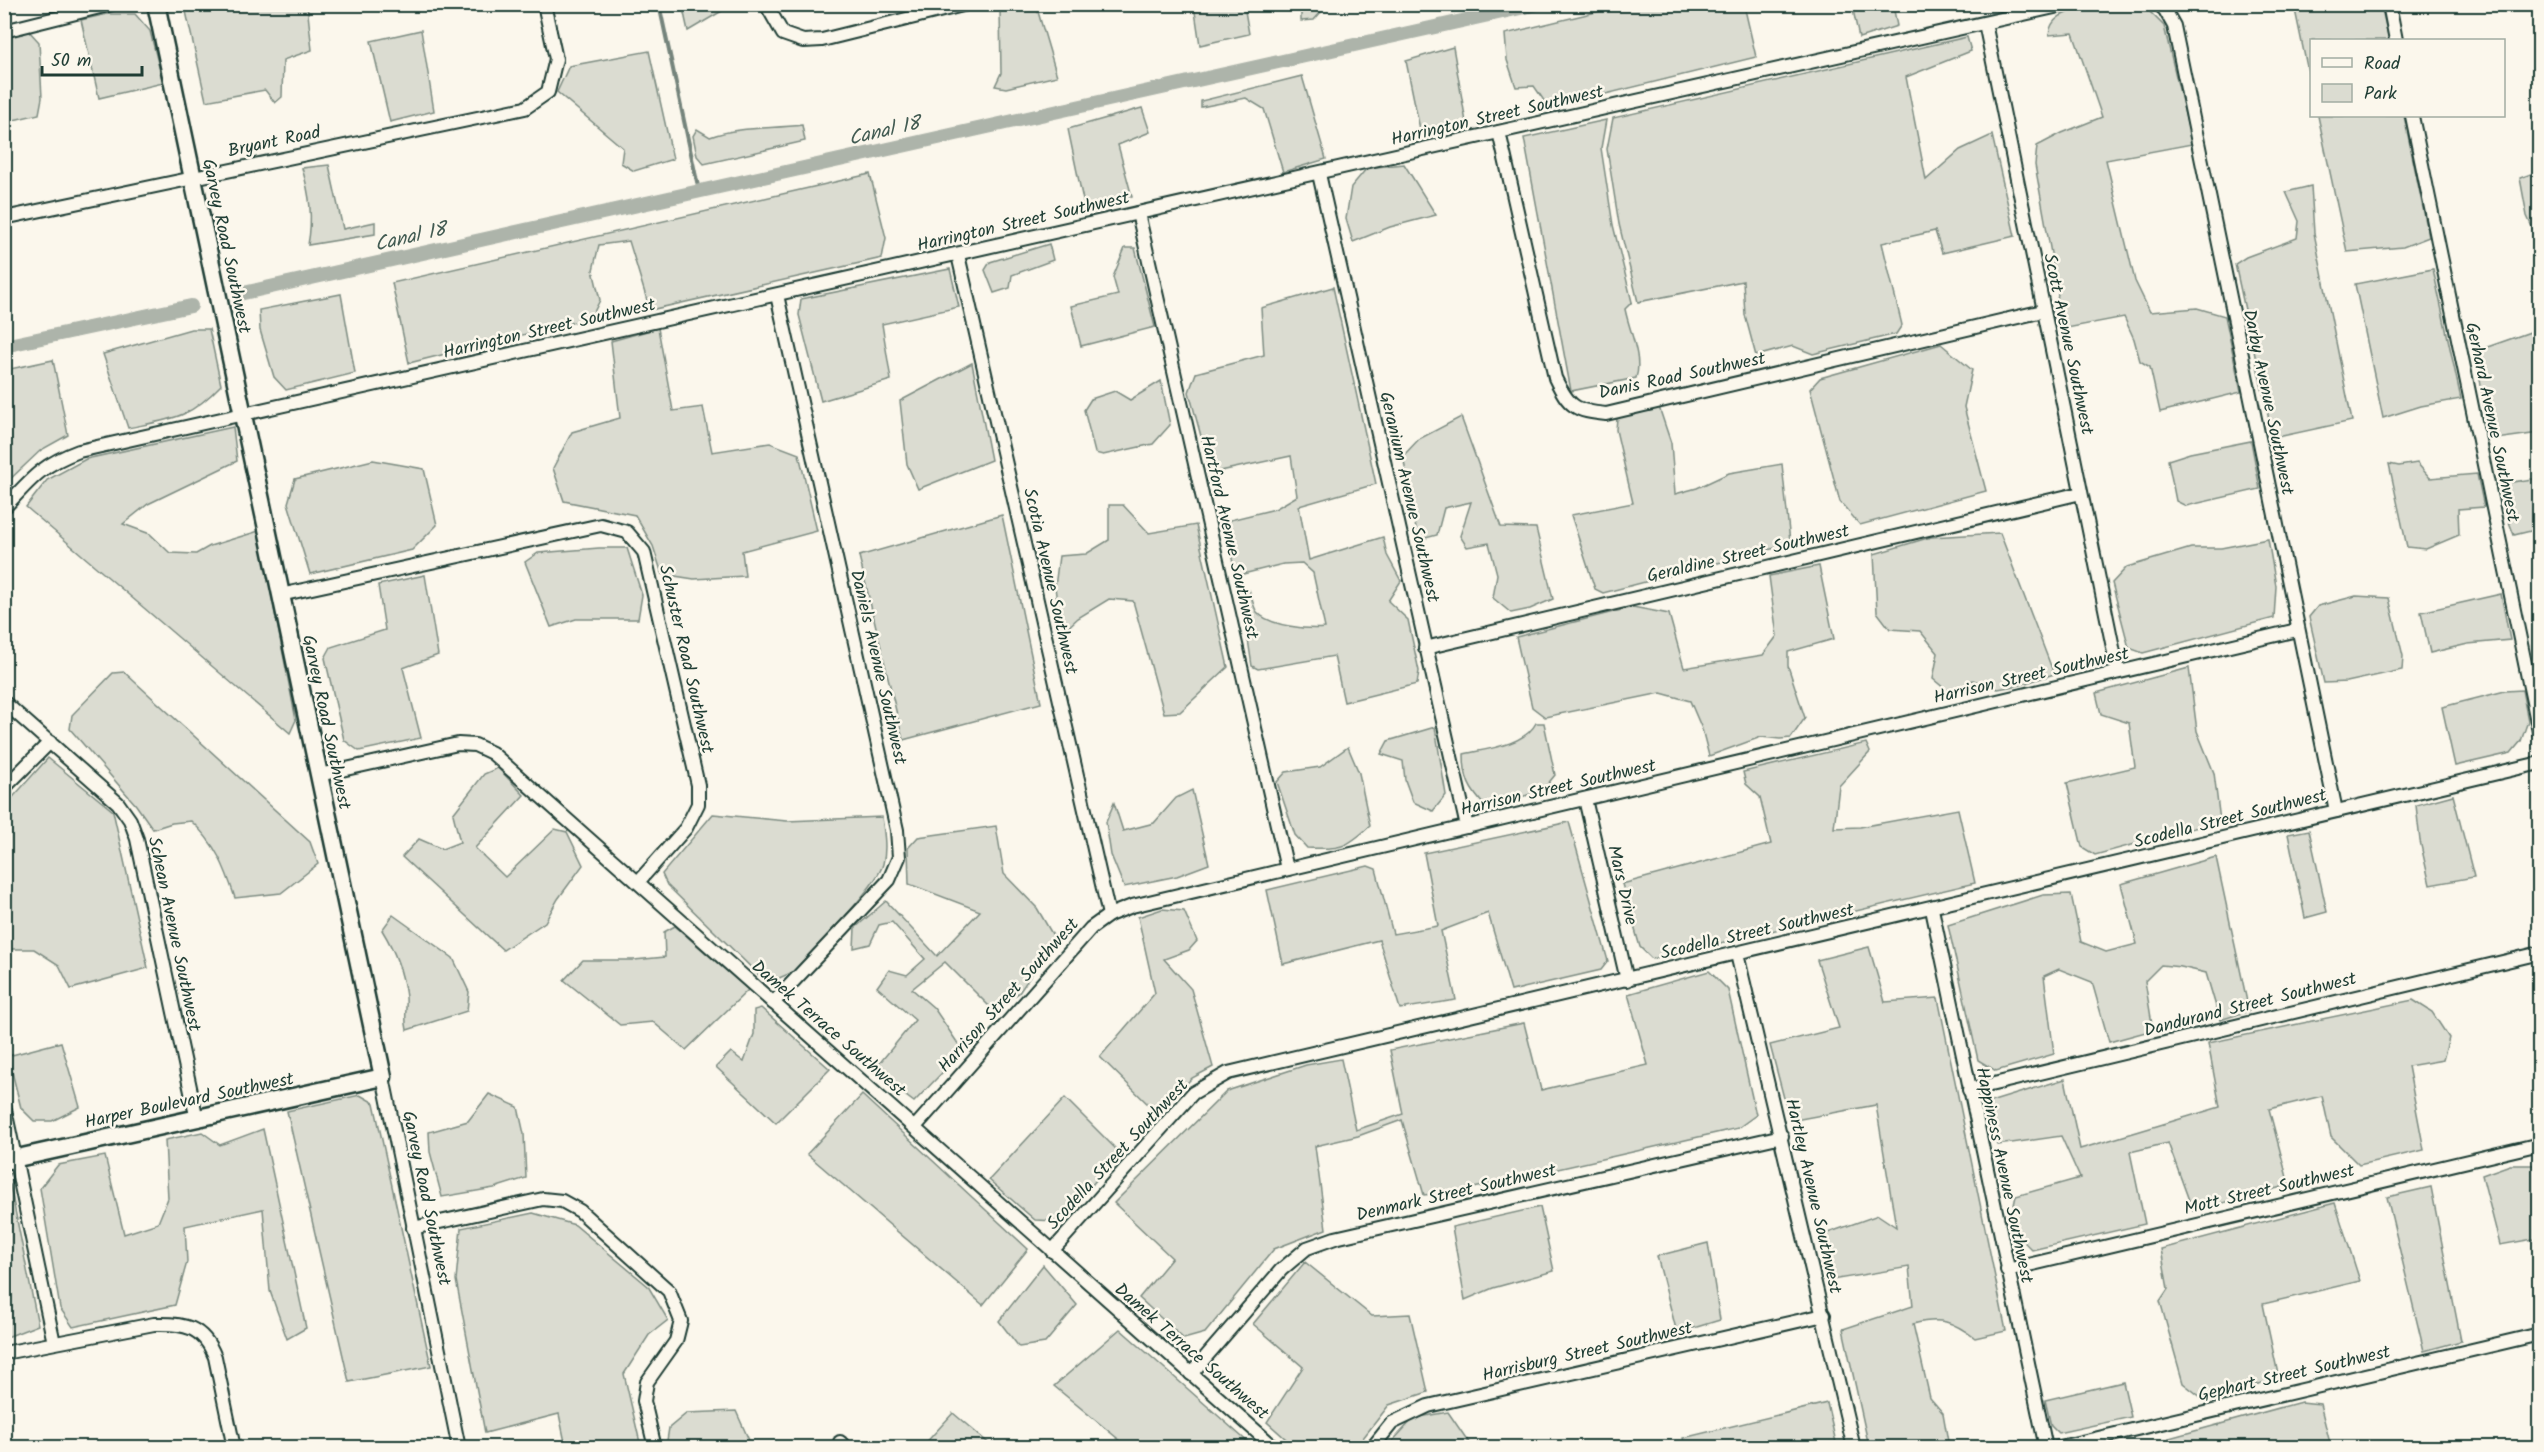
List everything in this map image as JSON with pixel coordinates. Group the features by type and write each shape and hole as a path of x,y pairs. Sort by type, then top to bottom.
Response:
{"street":[{"path":"4,31 112,4"},
{"name":"Garvey Road Southwest","path":"156,4 191,177 244,414 280,596 383,1077 459,1448"},
{"name":"Bryant Road","path":"4,218 525,108 548,92 556,59 544,4"},
{"path":"766,4 783,34 803,41 822,40 968,4"},
{"name":"Harrington Street Southwest","path":"4,508 30,479 54,461 79,451 2067,4"},
{"name":"Darby Avenue Southwest","path":"2158,4 2165,10 2174,26 2336,811"},
{"path":"2389,4 2396,39"},
{"name":"Scott Avenue Southwest","path":"1985,23 2118,672"},
{"name":"Gerhard Avenue Southwest","path":"2412,117 2540,736"},
{"name":"Danis Road Southwest","path":"1500,132 1555,378 1564,397 1582,412 1606,414 2043,311"},
{"name":"Geranium Avenue Southwest","path":"1319,174 1467,827"},
{"name":"Hartford Avenue Southwest","path":"1138,213 1287,869"},
{"name":"Scotia Avenue Southwest","path":"958,255 1109,915"},
{"name":"Daniels Avenue Southwest","path":"773,1003 889,880 899,857 897,830 777,295"},
{"name":"Geraldine Street Southwest","path":"1425,648 2081,492"},
{"name":"Schuster Road Southwest","path":"280,596 601,525 627,532 644,552 698,784 698,804 686,828 638,882"},
{"name":"Harrison Street Southwest","path":"915,1127 1091,928 1109,915 1132,906 2297,630"},
{"name":"Schean Avenue Southwest","path":"4,702 118,803 130,820 137,839 196,1120"},
{"path":"4,788 50,742"},
{"name":"Damek Terrace Southwest","path":"319,775 458,744 475,745 492,753 1275,1448"},
{"name":"Scodella Street Southwest","path":"1052,1251 1193,1093 1228,1074 1932,909 2540,763"},
{"name":"Mars Drive","path":"1585,799 1627,980"},
{"name":"Happiness Avenue Southwest","path":"1932,909 2046,1448"},
{"name":"Dandurand Street Southwest","path":"1969,1090 2540,952"},
{"name":"Hartley Avenue Southwest","path":"1737,954 1782,1136 1854,1448"},
{"name":"Harper Boulevard Southwest","path":"10,1159 196,1120 383,1077"},
{"path":"4,1105 10,1159 54,1343"},
{"name":"Denmark Street Southwest","path":"1191,1374 1281,1270 1306,1248 1335,1238 1782,1136"},
{"name":"Mott Street Southwest","path":"2007,1270 2540,1144"},
{"path":"413,1228 543,1199 562,1201 580,1211 669,1291 681,1321 676,1341 647,1382 644,1401 655,1448"},
{"name":"Harrisburg Street Southwest","path":"1372,1448 1392,1423 1428,1406 1824,1315"},
{"path":"4,1353 154,1324 178,1323 202,1334 210,1344 215,1357 234,1448"},
{"name":"Gephart Street Southwest","path":"2056,1448 2540,1335"}],"green space":[{"path":"682,4 732,4 732,5 688,31"},
{"path":"1017,4 1036,5 1057,76 1006,88 995,86 1001,73 1000,8"},
{"path":"1629,4 1744,5 1756,57 1549,108 1534,86 1516,87 1507,60 1505,34"},
{"path":"187,5 307,5 312,50 283,60 282,97 275,103 265,90 206,101 185,7"},
{"path":"1194,5 1244,5 1249,34 1200,45"},
{"path":"1301,5 1320,5 1321,12 1314,20 1301,21"},
{"path":"1852,5 1893,5 1897,26 1859,38"},
{"path":"2089,5 2143,5 2164,26 2192,144 2106,160 2135,281 2150,312 2197,308 2225,316 2241,392 2160,412 2150,367 2140,361 2134,339 2124,317 2062,329 2056,316 2058,292 2035,165 2037,146 2102,117 2073,33 2049,35 2053,22 2063,14"},
{"path":"2294,5 2381,5 2389,39 2310,39 2310,81"},
{"path":"107,14 135,14 150,31 163,83 99,98 81,20"},
{"path":"421,30 434,111 390,122 371,41"},
{"path":"29,31 39,42 42,98 39,114 5,122 4,36"},
{"path":"1967,37 1971,51 1906,77 1926,180 1960,150 1992,135 2015,236 1942,253 1935,231 1882,243 1902,325 1896,334 1813,354 1793,346 1756,356 1745,315 1743,281 1638,302 1619,224 1607,149 1613,118"},
{"path":"1453,47 1466,122 1421,134 1406,61"},
{"path":"649,51 673,159 634,171 621,163 623,148 557,92 569,66"},
{"path":"1302,76 1326,159 1283,172 1264,109 1246,98 1201,107 1201,101"},
{"path":"1142,108 1150,132 1118,145 1132,197 1085,210 1068,129"},
{"path":"2318,117 2404,117 2429,237 2403,247 2347,252"},
{"path":"1606,120 1601,148 1613,225 1632,302 1625,309 1637,353 1638,370 1636,378 1571,391 1524,138"},
{"path":"802,125 805,141 704,164 697,156 693,136 697,129 710,137 744,129"},
{"path":"1404,164 1436,215 1390,227 1353,242 1346,219 1351,187 1367,168"},
{"path":"329,165 343,229 375,222 375,234 308,245 310,207 302,168"},
{"path":"2539,171 2540,240 2538,240 2527,216 2520,178"},
{"path":"870,174 886,238 882,258 650,310 629,241 599,245 593,270 600,300 591,318 409,363 392,283"},
{"path":"2311,186 2314,233 2352,421 2273,438 2235,264 2246,257 2297,238 2299,221 2286,192"},
{"path":"1049,244 1053,260 1012,275 1010,288 994,293 985,270 990,262"},
{"path":"1125,248 1135,248 1155,327 1081,346 1071,306 1118,295 1113,277"},
{"path":"950,269 959,307 882,324 891,380 821,401 799,315 801,299"},
{"path":"2433,269 2461,399 2421,406 2383,418 2355,284"},
{"path":"1333,287 1376,484 1299,506 1309,560 1383,537 1387,555 1401,581 1388,601 1408,620 1419,671 1417,684 1344,702 1334,656 1258,669 1252,666 1241,592 1249,590 1257,612 1270,621 1299,628 1325,628 1313,573 1302,563 1283,564 1235,576 1226,521 1275,509 1297,496 1291,456 1211,473 1189,392 1196,373 1264,355 1261,308"},
{"path":"341,294 355,373 286,390 274,377 260,330 259,310"},
{"path":"2539,323 2539,433 2489,440 2476,351 2533,331"},
{"path":"658,328 673,411 703,407 712,452 770,443 799,454 817,531 742,551 745,576 694,579 662,574 653,546 635,515 564,501 553,468 572,432 620,418 611,341"},
{"path":"191,329 209,329 221,385 199,405 179,416 128,428 103,354"},
{"path":"1941,344 1972,370 1964,407 1986,491 1860,525 1840,502 1810,389 1820,378"},
{"path":"53,360 68,435 41,450 5,484 5,370"},
{"path":"972,363 991,460 918,489 907,464 900,401"},
{"path":"1161,381 1170,425 1153,444 1103,455 1095,453 1084,410 1091,399 1115,391 1130,400"},
{"path":"1659,407 1671,443 1675,494 1697,488 1729,473 1782,464 1790,542 1779,547 1603,593 1595,589 1571,515 1633,503 1616,430 1617,418"},
{"path":"1461,417 1501,527 1536,528 1553,599 1530,609 1511,613 1493,598 1497,574 1489,543 1467,547 1460,536 1471,502 1444,508 1437,535 1418,540 1403,456 1419,439"},
{"path":"233,427 237,461 148,504 123,524 150,534 170,553 196,554 210,546 259,531 296,720 290,733 26,507 47,480 86,459"},
{"path":"2251,441 2260,489 2186,506 2176,501 2168,460 2190,453"},
{"path":"373,460 424,469 437,525 412,550 310,574 288,503 295,479"},
{"path":"2417,463 2430,478 2477,474 2484,507 2458,509 2459,535 2426,549 2407,547 2389,464 2399,466"},
{"path":"2539,478 2539,529 2514,535 2501,501 2506,483"},
{"path":"1109,505 1123,505 1149,533 1196,525 1228,667 1180,712 1164,713 1133,601 1109,599 1078,618 1061,634 1055,587 1059,556 1086,554 1109,540"},
{"path":"1002,515 1041,703 903,740 859,556"},
{"path":"2000,533 2054,674 2020,685 1998,689 1973,680 1950,693 1933,679 1938,653 1920,631 1890,629 1877,612 1874,554 1931,537"},
{"path":"2268,539 2276,586 2274,618 2143,653 2129,648 2112,583 2127,567 2191,548 2221,548"},
{"path":"627,548 642,595 638,619 576,619 551,627 525,562 538,553"},
{"path":"1819,566 1834,639 1788,652 1788,666 1805,718 1791,738 1761,737 1709,756 1702,729 1690,701 1661,693 1545,717 1532,707 1516,637 1633,607 1669,614 1684,668 1763,655 1777,636 1769,576"},
{"path":"425,575 438,655 403,668 421,738 359,751 344,740 325,658 331,647 385,630 378,585"},
{"path":"2501,594 2510,640 2468,644 2430,653 2421,612"},
{"path":"2356,596 2389,598 2403,656 2402,670 2347,682 2324,683 2309,617 2318,606"},
{"path":"2189,668 2197,731 2214,773 2220,821 2095,855 2082,847 2067,783 2135,767 2129,723 2101,714 2096,693"},
{"path":"124,672 310,842 318,864 281,893 235,898 219,856 207,838 191,821 172,823 153,829 136,805 70,729 72,715 113,673"},
{"path":"2522,690 2528,721 2521,741 2511,753 2455,766 2442,707 2505,691"},
{"path":"1536,723 1544,723 1555,775 1542,791 1486,807 1475,795 1469,783 1464,754 1514,741 1531,730"},
{"path":"1435,727 1446,795 1433,811 1413,802 1405,780 1403,761 1381,754 1388,741"},
{"path":"1866,743 1870,752 1839,786 1834,828 1860,827 1958,809 1975,883 1652,959 1640,947 1622,884 1771,844 1760,797 1746,784 1743,772"},
{"path":"1348,747 1359,773 1370,826 1342,846 1307,848 1295,835 1277,782 1286,772 1320,767"},
{"path":"48,758 113,811 148,968 71,989 59,965 34,949 5,949 5,806"},
{"path":"498,768 524,795 475,848 505,877 555,829 567,832 583,865 558,899 545,922 503,950 402,857 419,839 442,849 460,842 453,814 484,774"},
{"path":"1192,790 1209,864 1177,876 1124,887 1111,855 1106,822 1114,803 1123,831 1154,823 1176,798"},
{"path":"2453,795 2474,877 2430,885 2420,841 2416,805"},
{"path":"713,814 787,821 882,817 885,846 883,864 857,903 793,972 777,979 762,978 667,885 662,874"},
{"path":"1569,822 1608,961 1601,970 1511,991 1488,913 1441,931 1456,1000 1400,1009 1379,940 1283,964 1267,890 1368,866 1376,869 1393,934 1438,926 1424,853"},
{"path":"996,826 1004,874 1037,908 1055,939 1019,993 992,1009 945,962 912,989 934,1008 963,1051 914,1102 873,1071 915,1020 877,987 889,970 907,975 925,959 892,922 879,925 870,944 854,948 855,928 886,901 937,956 980,911 909,884 908,848 918,837"},
{"path":"2309,830 2327,912 2305,918 2288,834"},
{"path":"2216,857 2249,1011 2220,1020 2206,973 2161,965 2145,981 2153,1030 2109,1042 2092,982 2059,969 2044,976 2054,1054 1996,1071 1978,1060 1948,925 2043,895 2071,894 2081,942 2106,952 2137,944 2121,884"},
{"path":"1162,909 1184,911 1197,941 1189,950 1164,959 1191,989 1213,1067 1192,1078 1157,1113 1100,1057 1155,993 1138,917"},
{"path":"393,915 453,958 469,992 467,1011 407,1030 406,997 401,970 382,930"},
{"path":"675,926 748,990 686,1050 653,1022 620,1025 564,980 583,960 634,960 665,957 664,932"},
{"path":"1869,947 1885,1002 1938,998 2006,1331 1975,1338 1946,1322 1931,1321 1913,1324 1930,1398 1943,1413 1949,1447 1869,1447 1843,1329 1913,1306 1909,1267 1832,1280 1822,1235 1878,1215 1896,1227 1876,1105 1790,1121 1770,1045 1839,1028 1817,960"},
{"path":"1709,971 1728,990 1756,1115 1738,1128 1465,1190 1424,1195 1402,1120 1358,1136 1315,1146 1326,1229 1274,1249 1205,1333 1184,1339 1139,1298 1172,1258 1114,1203 1227,1091 1306,1065 1341,1059 1356,1130 1403,1114 1390,1050 1524,1023 1541,1090 1648,1065 1628,994"},
{"path":"2413,1000 2432,1012 2449,1038 2443,1060 2408,1066 2424,1150 2359,1165 2331,1137 2322,1096 2269,1109 2289,1185 2193,1211 2168,1143 2130,1152 2145,1224 2032,1250 2016,1232 2013,1214 2016,1196 2080,1178 2061,1136 1998,1145 1988,1126 1987,1103 2065,1079 2080,1149 2220,1107 2208,1043"},
{"path":"761,1008 830,1069 776,1123 716,1067 731,1052 744,1062 754,1034 754,1010"},
{"path":"61,1042 80,1107 52,1121 34,1121 21,1108 8,1056"},
{"path":"489,1094 518,1107 524,1134 526,1178 494,1188 442,1197 430,1152 429,1132 468,1121"},
{"path":"360,1095 374,1103 431,1366 349,1382 287,1111"},
{"path":"862,1095 1028,1249 983,1305 807,1154"},
{"path":"1065,1098 1119,1152 1065,1218 1057,1221 1035,1220 989,1180"},
{"path":"263,1129 306,1328 287,1339 270,1291 263,1209 185,1226 187,1262 175,1305 73,1327 60,1308 40,1188 58,1165 105,1156 124,1234 158,1223 168,1198 165,1140 202,1132 220,1145"},
{"path":"2510,1165 2539,1165 2539,1245 2533,1239 2500,1245 2482,1175"},
{"path":"4,1184 10,1185 38,1325 7,1337 4,1337"},
{"path":"2431,1187 2461,1341 2424,1351 2387,1197"},
{"path":"2335,1203 2360,1281 2263,1304 2279,1379 2202,1398 2183,1383 2160,1301 2168,1289 2161,1249"},
{"path":"1540,1207 1554,1271 1493,1288 1465,1300 1452,1227"},
{"path":"533,1213 575,1225 648,1286 668,1320 649,1335 624,1374 641,1447 566,1447 559,1414 485,1433 456,1280 461,1228"},
{"path":"1708,1243 1720,1320 1677,1333 1657,1256"},
{"path":"1305,1262 1372,1316 1410,1314 1428,1392 1389,1405 1356,1447 1295,1447 1267,1422 1303,1367 1253,1324"},
{"path":"1043,1265 1077,1305 1045,1343 1019,1347 999,1321"},
{"path":"1120,1329 1250,1444 1247,1447 1128,1447 1054,1386"},
{"path":"2123,1382 2131,1417 2058,1433 2051,1426 2045,1400"},
{"path":"2301,1402 2320,1404 2331,1447 2171,1447 2169,1438"},
{"path":"1827,1403 1837,1447 1685,1447 1683,1438"},
{"path":"736,1411 752,1447 666,1447 669,1428 687,1413"},
{"path":"1448,1412 1472,1447 1386,1448 1414,1418"},
{"path":"953,1413 993,1447 922,1447"}],"waterway":[{"path":"659,4 699,191"},
{"name":"Canal 18","path":"239,294 1538,4"},
{"name":"Canal 18","path":"4,346 191,306"}]}
